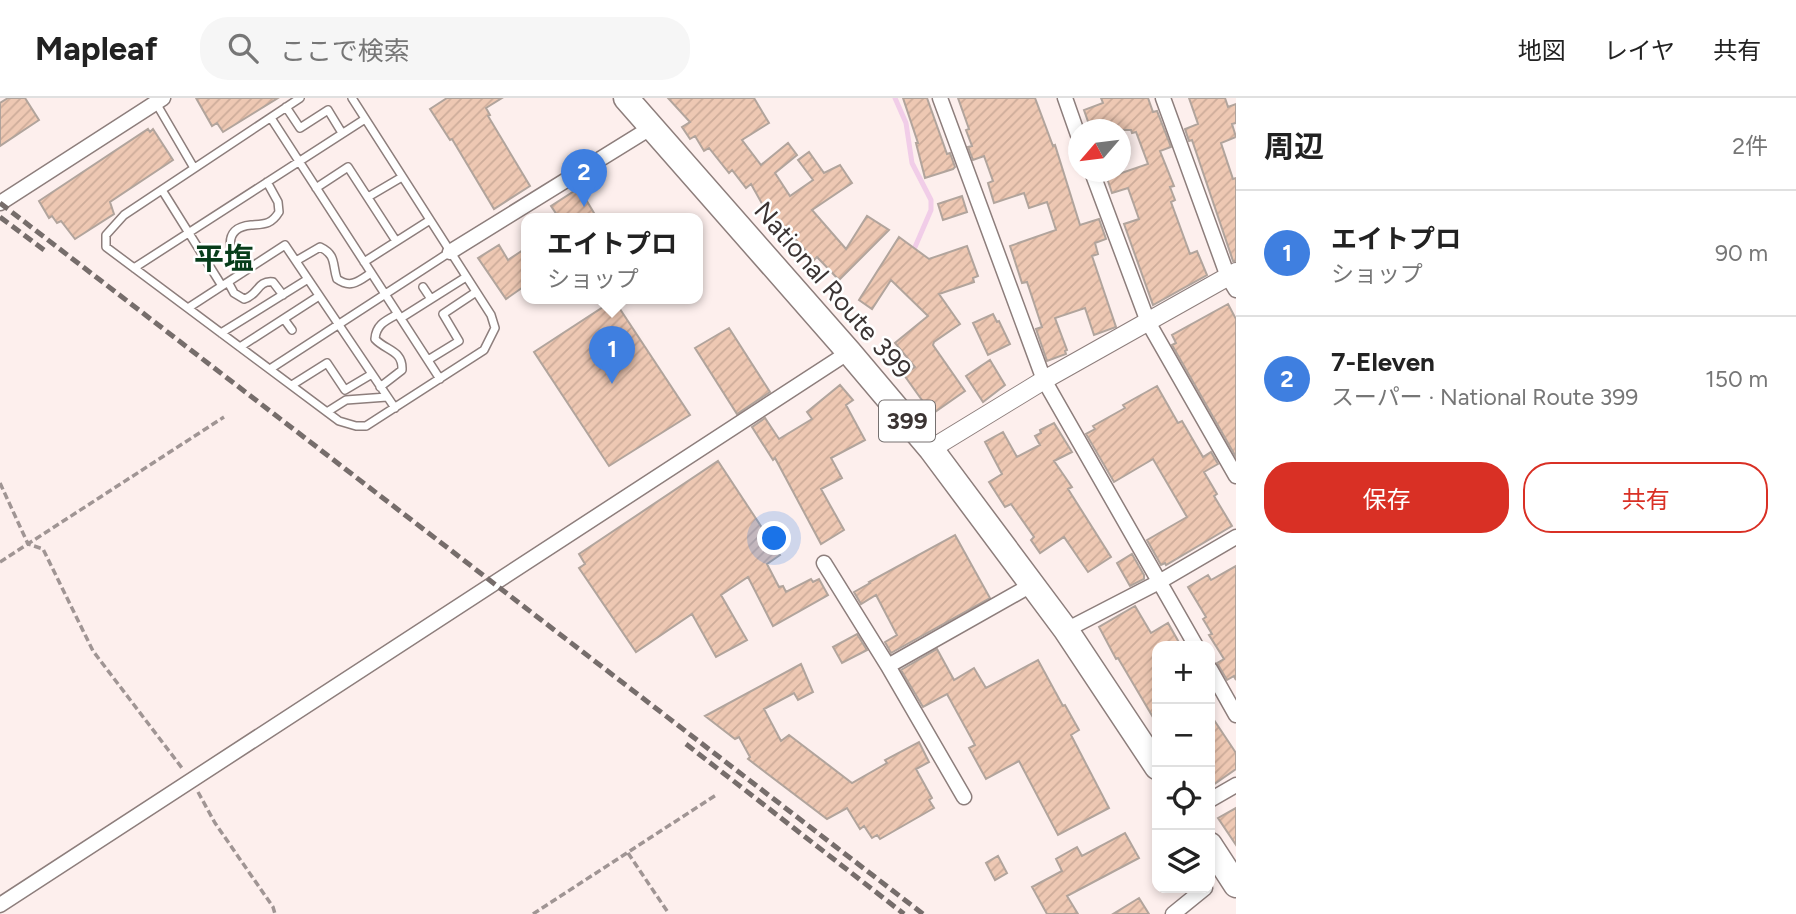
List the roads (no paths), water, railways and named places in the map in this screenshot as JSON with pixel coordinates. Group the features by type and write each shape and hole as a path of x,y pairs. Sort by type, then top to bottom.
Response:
{"highway":[{"name":"National Route 399","path":"626,98 931,449 1066,630 1152,759"},
{"path":"1215,857 1224,879"}],"street":[{"path":"940,98 1044,380 1193,641"},
{"path":"1065,98 1073,119"},
{"path":"931,449 1044,380 1148,322 1233,280 1163,98"},
{"path":"0,202 160,101"},
{"path":"450,252 652,127"},
{"path":"1096,182 1148,322 1236,476"},
{"path":"0,905 849,352"},
{"path":"1066,630 1159,582 1236,537"},
{"path":"824,563 964,797"},
{"path":"888,666 1032,584"},
{"path":"1215,678 1236,715"},
{"path":"1215,797 1236,785"},
{"path":"1173,914 1199,893"}],"lane":[{"path":"300,98 124,215 106,236 106,247 339,421 366,426 484,350 495,328 491,315 352,98"},
{"path":"160,101 194,168"},
{"path":"286,107 300,128 328,110 342,134"},
{"path":"271,118 440,379"},
{"path":"134,268 365,119"},
{"path":"316,188 348,167 396,241"},
{"path":"368,197 402,177"},
{"path":"242,273 229,250 233,235 243,227 265,225 279,212 278,202 267,182"},
{"path":"162,190 189,233 234,293 244,299 253,296 261,284 268,281 273,282 283,295"},
{"path":"364,262 430,220"},
{"path":"188,308 285,245 395,408"},
{"path":"296,261 320,247 331,254 336,265 337,279 344,284 352,285 372,273"},
{"path":"270,369 450,252"},
{"path":"380,387 402,370 402,362 395,351 380,345 375,339 375,332 381,324 431,299 466,277"},
{"path":"221,333 308,279"},
{"path":"423,287 431,299"},
{"path":"428,360 459,341 443,314 476,292"},
{"path":"240,347 319,296"},
{"path":"284,319 292,330"},
{"path":"292,386 327,363 345,390 372,374"},
{"path":"327,412 346,400 387,397"}],"waterway":[{"path":"895,98 906,123 912,163 931,200 931,210 912,254"}],"railway":[{"path":"0,203 923,914"},
{"path":"0,217 48,253"},
{"path":"686,744 904,914"}],"place":[{"name":"7-Eleven","path":"584,207"},
{"name":"エイトプロ","path":"612,384"}],"district":[{"name":"平塩","path":"224,259"}]}
